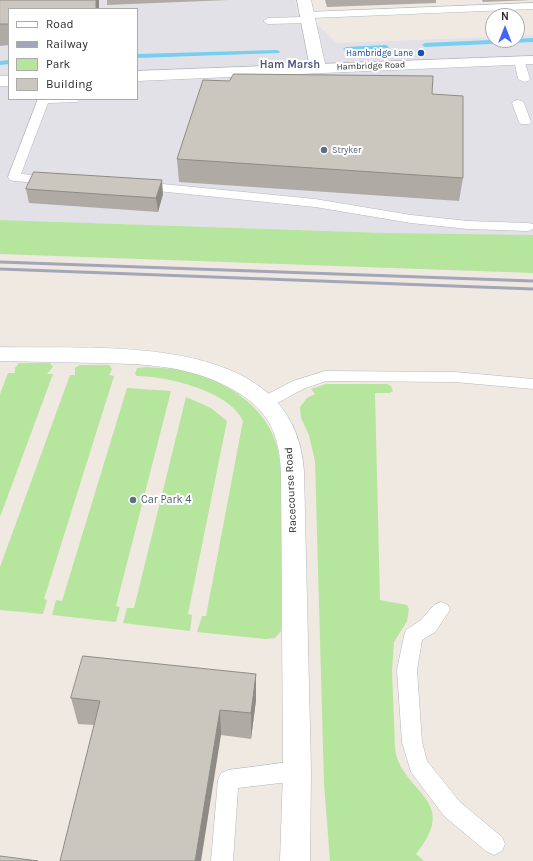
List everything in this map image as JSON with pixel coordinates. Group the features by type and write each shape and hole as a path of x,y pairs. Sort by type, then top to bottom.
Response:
{"street":[{"path":"304,0 318,68"},
{"name":"Hambridge Road","path":"138,76 526,60"},
{"name":"Racecourse Road","path":"0,354 129,357 177,362 197,366 218,373 239,384 266,402 280,423 288,440 291,458 298,771 295,861"}],"lane":[{"path":"268,21 461,4 533,6"},
{"path":"524,79 526,60"},
{"path":"44,100 14,177 69,181"},
{"path":"518,103 525,122"},
{"path":"131,186 194,190 314,203 411,219 468,225 528,227"},
{"path":"266,402 298,385 325,376 455,377 533,384"},
{"path":"441,610 428,626 413,636 407,670 412,742 418,765 452,809 494,844"},
{"path":"222,861 228,780 298,771"}],"shaded area":[{"path":"0,0 295,0 298,14 307,15 337,43 485,37 485,48 525,48 525,36 533,35 533,241 385,233 0,220"}],"green space":[{"path":"0,220 385,233 533,235 533,273 0,254"},
{"path":"19,363 50,363 53,367 47,374 53,374 0,517 0,394 8,373 15,373 15,368"},
{"path":"80,365 109,365 112,369 109,375 114,376 44,599 47,600 43,614 0,610 0,567 70,375 75,375 75,368"},
{"path":"146,367 185,371 200,375 229,388 254,407 272,432 279,455 281,482 281,631 275,638 265,639 197,632 202,616 206,616 243,421 236,410 225,401 196,387 180,382 137,376 135,374 137,368"},
{"path":"326,384 387,384 391,386 393,391 390,393 375,393 380,600 407,605 409,609 407,621 394,642 392,671 395,748 399,763 407,776 425,797 431,808 433,820 429,835 416,854 424,861 330,861 324,783 315,461 309,435 301,418 300,407 307,398 315,394 311,389"},
{"path":"127,388 171,391 116,606 120,607 116,622 52,615 56,600 62,601"},
{"path":"186,397 211,408 227,421 188,614 192,615 190,631 123,623 127,608 134,608"}],"building":[{"path":"0,0 96,0 96,8 8,8 8,24 0,24"},
{"name":"Stryker","path":"234,74 433,76 432,94 463,96 463,178 177,159 203,80 229,81"},
{"path":"34,172 162,180 156,198 26,189"},
{"path":"83,656 256,674 251,713 220,710 195,861 60,861 100,701 71,698"},
{"path":"0,856 38,861 0,861"}],"waterway":[{"path":"425,45 533,40"},
{"path":"346,49 386,47"},
{"path":"138,56 277,52"},
{"path":"0,63 8,62"}],"railway":[{"path":"0,262 533,281"},
{"path":"0,269 533,289"}],"place":[{"name":"Hambridge Lane","path":"421,53"},
{"name":"Stryker","path":"324,150"},
{"name":"Car Park 4","path":"133,500"}],"district":[{"name":"Ham Marsh","path":"290,65"}]}
